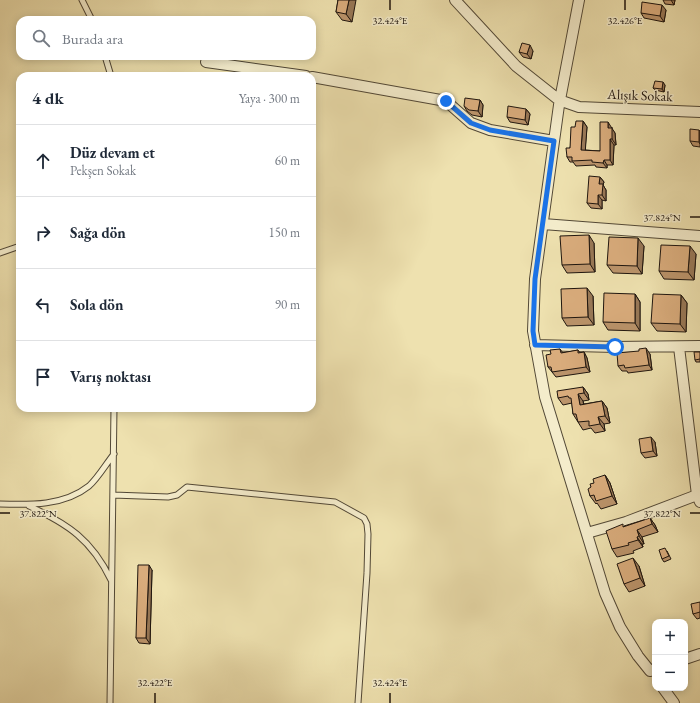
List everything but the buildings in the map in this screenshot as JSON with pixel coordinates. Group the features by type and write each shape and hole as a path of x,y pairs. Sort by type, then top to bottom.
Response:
{"street":[{"path":"455,0 516,66 559,100"},
{"path":"579,0 559,100 535,279 533,331 545,397 605,593 620,627 638,656 652,671"},
{"path":"206,62 277,72"},
{"path":"316,78 446,101 471,123 490,130 554,141"},
{"name":"Alışık Sokak","path":"559,100 579,106 700,112"},
{"path":"543,224 700,236"},
{"path":"535,345 700,346"},
{"path":"587,533 626,522 699,497 680,346"},
{"path":"688,658 700,654"},
{"path":"665,691 674,703"}],"lane":[{"path":"82,0 90,16"},
{"path":"106,60 110,72"},
{"path":"0,253 16,247"},
{"path":"110,703 114,412"},
{"path":"0,504 28,505 58,501 72,496 89,486 114,454"},
{"path":"113,495 168,497 177,495 187,488 288,497 335,502 364,518 367,524 368,534 367,573 358,703"},
{"path":"28,505 59,520 88,543 104,566 112,582"}],"route":[{"path":"446,101 471,123 490,130 554,141 535,279 533,331 535,345 615,347"}]}
